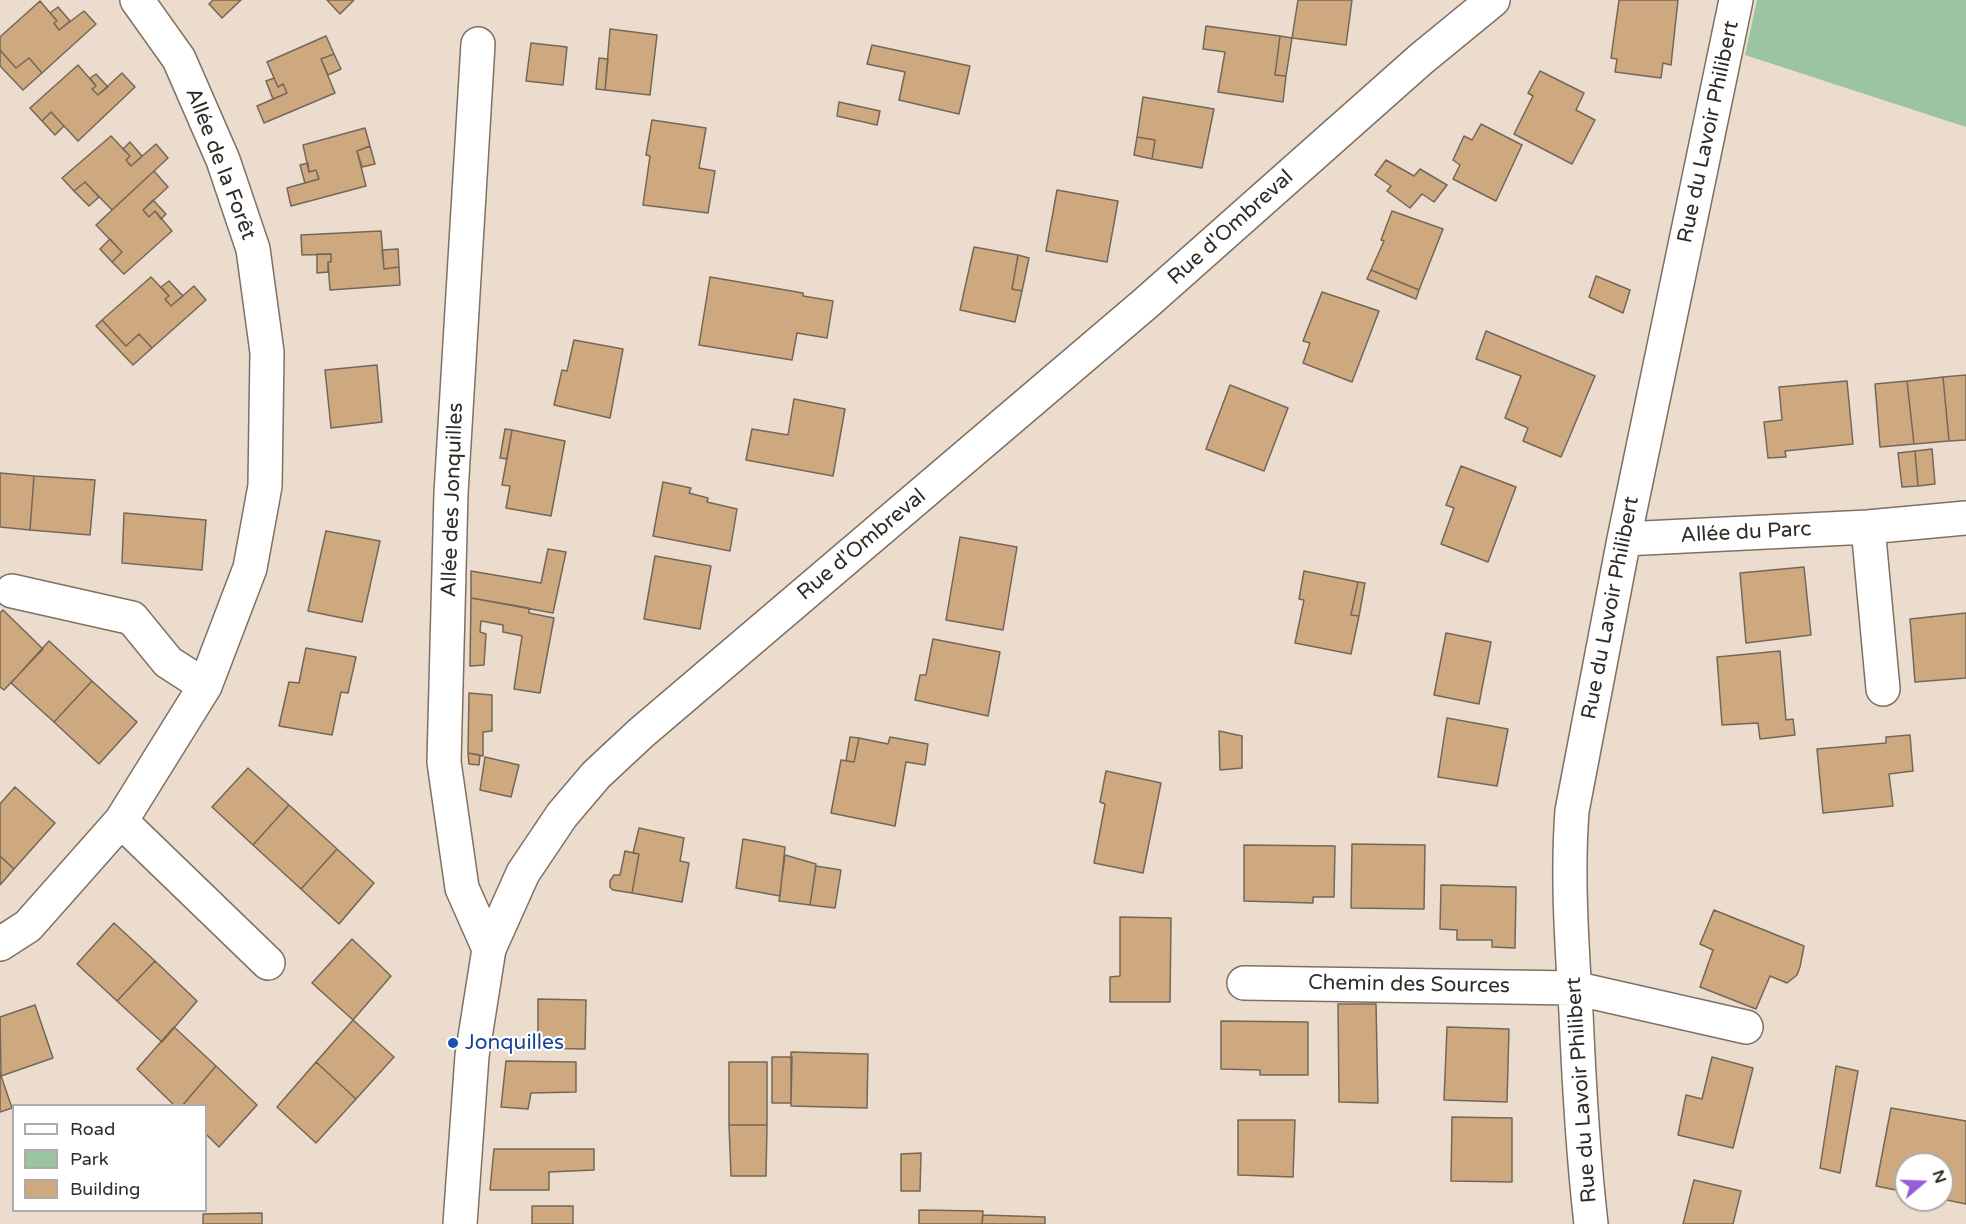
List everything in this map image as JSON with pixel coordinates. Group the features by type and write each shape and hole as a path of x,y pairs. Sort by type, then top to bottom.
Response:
{"street":[{"name":"Allée de la Forêt","path":"0,944 28,926 121,821 205,686 250,568 265,486 267,352 252,249 224,160 179,58 137,0"},
{"name":"Rue d'Ombreval","path":"460,1224 472,1056 489,949 523,873 562,816 597,775 641,733 1146,303 1421,59 1493,0"},
{"name":"Rue du Lavoir Philibert","path":"1591,1224 1584,1160 1574,988 1569,853 1572,812 1624,539 1736,0"},
{"name":"Allée des Jonquilles","path":"478,44 451,493 444,762 462,888 489,949"},
{"name":"Allée du Parc","path":"1624,539 1868,527 1966,518"},
{"path":"1868,527 1883,689"},
{"path":"12,591 132,618 168,662 205,686"},
{"path":"121,821 268,963"},
{"name":"Chemin des Sources","path":"1244,982 1574,988 1746,1027"}],"green space":[{"path":"1757,0 1966,0 1966,127 1745,55"}],"building":[{"path":"213,0 241,0 222,18 209,4"},
{"path":"327,0 354,0 340,14"},
{"path":"1298,0 1352,0 1346,45 1292,38"},
{"path":"1619,0 1678,0 1671,65 1663,63 1661,78 1615,72 1617,59 1611,58"},
{"path":"40,1 57,21 54,23 59,30 84,11 96,24 42,73 29,58 16,68 0,50 0,37"},
{"path":"58,7 70,21 59,30 54,23 57,21 50,13"},
{"path":"1206,26 1280,36 1275,75 1286,76 1283,102 1218,92 1225,52 1203,49"},
{"path":"610,29 657,35 650,95 605,90"},
{"path":"326,36 334,54 321,59 335,93 264,123 257,106 287,93 283,84 278,87 267,62"},
{"path":"1280,36 1292,38 1286,76 1275,75"},
{"path":"531,43 567,47 563,85 526,81"},
{"path":"872,45 970,66 959,114 899,100 905,72 867,64"},
{"path":"0,50 16,68 29,58 42,73 23,90 0,66"},
{"path":"334,54 341,69 328,75 321,59"},
{"path":"599,58 608,59 605,90 596,89"},
{"path":"78,65 96,86 92,89 98,95 122,73 135,87 78,141 51,112 42,121 30,108"},
{"path":"1540,71 1584,93 1576,110 1595,120 1572,164 1514,134 1533,96 1528,93"},
{"path":"96,74 108,87 98,95 92,89 96,86 90,78"},
{"path":"274,78 278,87 283,84 287,93 273,99 266,81"},
{"path":"1143,97 1214,109 1202,168 1152,159 1155,140 1137,137"},
{"path":"839,102 880,111 877,125 837,116"},
{"path":"51,112 64,126 55,135 42,121"},
{"path":"652,120 706,128 699,168 715,171 708,213 643,205 650,156 646,155"},
{"path":"1481,124 1522,145 1496,201 1453,179 1460,165 1453,160 1464,136 1472,140"},
{"path":"365,128 370,146 357,151 366,186 291,206 287,188 319,179 316,170 309,172 303,145"},
{"path":"111,136 130,156 126,160 131,166 156,144 168,158 112,210 85,182 74,191 62,178"},
{"path":"1137,137 1155,140 1152,159 1134,155"},
{"path":"130,142 142,156 131,166 126,160 130,156 123,149"},
{"path":"370,146 375,164 362,167 357,151"},
{"path":"1386,160 1414,176 1420,169 1447,185 1434,202 1422,194 1410,208 1387,191 1391,186 1375,175"},
{"path":"308,163 309,172 316,170 319,179 305,183 300,165"},
{"path":"154,171 168,187 143,210 149,217 155,211 172,231 124,274 112,262 122,252 96,225"},
{"path":"85,182 99,197 89,206 74,191"},
{"path":"1057,190 1118,201 1107,262 1046,251"},
{"path":"153,200 166,214 161,219 155,211 149,217 143,210"},
{"path":"1392,211 1443,229 1419,290 1371,270 1384,241 1381,240"},
{"path":"381,231 384,269 399,267 400,285 330,290 328,262 331,262 331,254 302,255 301,235"},
{"path":"110,239 122,252 112,262 100,249"},
{"path":"974,247 1018,255 1012,289 1022,291 1015,322 960,310"},
{"path":"398,249 399,267 384,269 382,250"},
{"path":"317,254 331,254 328,272 317,273"},
{"path":"1018,255 1029,258 1022,291 1012,289"},
{"path":"1371,270 1419,290 1416,299 1367,279"},
{"path":"1596,276 1630,290 1623,313 1589,297"},
{"path":"151,277 169,296 165,299 171,306 194,286 206,300 152,348 139,334 126,346 102,320"},
{"path":"710,277 803,293 803,296 833,301 827,338 797,333 792,360 699,345"},
{"path":"169,281 183,296 171,306 165,299 169,296 161,287"},
{"path":"1322,292 1379,311 1352,382 1303,363 1310,343 1303,341"},
{"path":"102,320 126,346 139,334 152,348 133,365 96,326"},
{"path":"1486,331 1595,376 1561,457 1523,441 1528,428 1505,418 1521,376 1476,359"},
{"path":"574,340 623,349 610,418 554,405 562,370 567,371"},
{"path":"377,365 382,422 331,428 325,370"},
{"path":"1966,375 1966,440 1949,441 1943,377"},
{"path":"1943,377 1949,441 1914,444 1907,381"},
{"path":"1847,381 1853,444 1785,451 1786,457 1768,458 1764,422 1782,420 1779,387"},
{"path":"1907,381 1914,444 1880,447 1875,384"},
{"path":"1230,385 1288,408 1264,471 1206,449"},
{"path":"794,399 845,409 833,476 746,460 752,429 788,435"},
{"path":"505,429 512,430 507,459 500,458"},
{"path":"512,430 565,441 551,516 506,508 510,486 502,485"},
{"path":"1932,449 1935,484 1918,486 1915,451"},
{"path":"1915,451 1918,486 1902,487 1898,453"},
{"path":"1461,466 1516,487 1488,562 1441,544 1454,508 1446,505"},
{"path":"0,473 34,476 30,530 0,527"},
{"path":"34,476 95,480 90,535 30,530"},
{"path":"663,482 691,488 689,493 708,498 707,502 737,509 730,551 653,536"},
{"path":"124,513 206,520 202,570 122,563"},
{"path":"326,531 380,541 362,622 308,611"},
{"path":"960,537 1017,547 1003,630 946,620"},
{"path":"548,549 566,552 553,613 471,598 471,571 541,583"},
{"path":"655,556 711,566 700,629 644,619"},
{"path":"1804,567 1811,635 1746,643 1740,573"},
{"path":"1304,571 1358,582 1351,615 1359,616 1351,654 1295,643 1304,600 1299,599"},
{"path":"1358,582 1365,583 1359,616 1351,615"},
{"path":"471,598 529,608 529,613 554,618 540,693 514,689 522,636 503,632 503,625 481,621 480,632 486,634 484,665 470,666"},
{"path":"3,610 43,649 4,690 0,687 0,613"},
{"path":"1966,613 1966,678 1915,682 1910,619"},
{"path":"1446,633 1491,642 1479,704 1434,695"},
{"path":"933,639 1000,652 988,716 915,700 920,675 926,675"},
{"path":"49,641 92,681 54,722 11,683"},
{"path":"306,648 356,657 348,693 341,692 332,735 279,726 289,682 299,683"},
{"path":"1780,651 1786,720 1793,719 1795,735 1760,739 1758,723 1722,725 1717,657"},
{"path":"92,681 137,722 99,764 54,722"},
{"path":"469,693 492,695 492,731 483,732 483,756 468,753"},
{"path":"1447,718 1508,729 1497,786 1438,777"},
{"path":"1219,731 1242,736 1242,768 1220,770"},
{"path":"1910,735 1913,771 1889,774 1893,806 1823,813 1817,749 1886,743 1886,737"},
{"path":"850,737 859,738 854,762 846,761"},
{"path":"890,737 928,744 925,765 906,762 895,826 831,813 841,760 854,762 859,738 888,744"},
{"path":"468,753 480,755 479,765 469,764"},
{"path":"485,757 519,765 511,797 480,790"},
{"path":"248,768 289,805 253,845 212,807"},
{"path":"1106,771 1161,783 1143,873 1094,863 1105,804 1100,802"},
{"path":"15,787 55,823 14,869 0,856 0,804"},
{"path":"289,805 337,849 301,889 253,845"},
{"path":"639,828 684,838 680,861 689,863 682,902 632,893 639,854 633,853"},
{"path":"743,839 785,847 780,896 736,888"},
{"path":"1352,844 1425,845 1424,909 1351,908"},
{"path":"1244,845 1335,846 1334,897 1313,897 1313,903 1244,901"},
{"path":"337,849 374,883 339,924 301,889"},
{"path":"625,851 639,854 632,893 613,890 610,887 610,881 614,875 620,875"},
{"path":"785,855 816,864 810,905 779,901"},
{"path":"0,856 14,869 0,885"},
{"path":"816,866 841,870 835,908 810,905"},
{"path":"1441,885 1516,887 1515,948 1492,947 1492,940 1457,940 1457,930 1440,929"},
{"path":"1714,910 1804,946 1797,975 1787,983 1770,976 1756,1009 1700,987 1713,950 1700,944"},
{"path":"1120,917 1171,918 1170,1002 1110,1002 1110,977 1120,976"},
{"path":"114,923 155,961 117,1001 77,964"},
{"path":"352,939 391,976 353,1020 312,983"},
{"path":"155,961 197,1001 162,1042 117,1001"},
{"path":"538,999 586,1000 585,1049 538,1048"},
{"path":"1338,1004 1376,1004 1378,1103 1339,1102"},
{"path":"35,1005 53,1058 1,1076 0,1017"},
{"path":"353,1020 394,1057 356,1099 316,1062"},
{"path":"1221,1021 1308,1022 1308,1075 1260,1075 1260,1070 1221,1069"},
{"path":"174,1027 216,1066 184,1104 173,1104 137,1069"},
{"path":"1447,1027 1509,1029 1507,1102 1444,1100"},
{"path":"791,1052 868,1054 867,1108 791,1106"},
{"path":"772,1057 792,1057 791,1103 772,1103"},
{"path":"1712,1057 1753,1068 1733,1148 1678,1135 1686,1095 1702,1099"},
{"path":"506,1061 576,1062 576,1092 531,1093 528,1109 501,1107"},
{"path":"316,1062 356,1099 316,1143 277,1107"},
{"path":"729,1062 767,1062 767,1125 729,1125"},
{"path":"216,1066 257,1105 219,1147 207,1135 207,1104 184,1104"},
{"path":"1836,1066 1858,1071 1840,1173 1820,1168"},
{"path":"0,1073 12,1108 0,1112"},
{"path":"1891,1108 1966,1121 1966,1204 1954,1202 1954,1152 1894,1152 1894,1190 1876,1186"},
{"path":"1452,1117 1512,1118 1512,1182 1451,1181"},
{"path":"1238,1120 1295,1120 1293,1177 1238,1175"},
{"path":"729,1125 767,1125 766,1176 731,1176"},
{"path":"494,1149 594,1149 594,1170 549,1172 549,1190 490,1190"},
{"path":"921,1153 920,1191 901,1191 901,1154"},
{"path":"1694,1180 1741,1191 1733,1224 1683,1224"},
{"path":"532,1206 573,1206 573,1224 532,1224"},
{"path":"919,1210 983,1211 982,1224 919,1224"},
{"path":"262,1213 262,1224 203,1224 203,1214"},
{"path":"983,1215 1045,1217 1045,1224 982,1224"}],"place":[{"name":"Jonquilles","path":"453,1043"}]}
